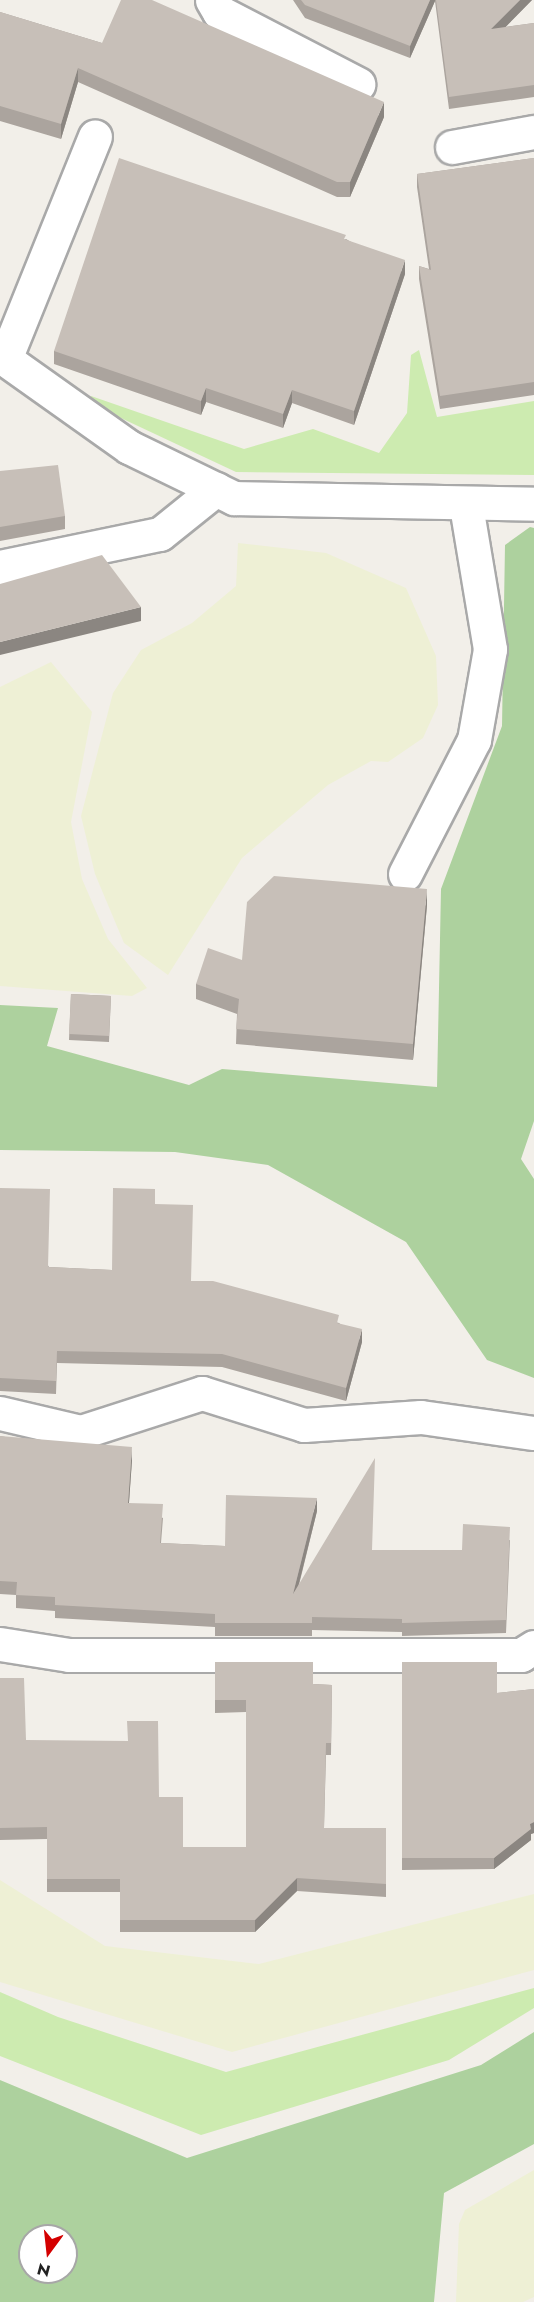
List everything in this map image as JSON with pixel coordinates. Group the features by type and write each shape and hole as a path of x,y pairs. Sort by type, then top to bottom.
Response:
{"street":[{"path":"212,0 219,12 358,84"},
{"path":"452,147 534,132"},
{"path":"95,136 7,366 129,447 234,498 466,505 534,504"},
{"path":"0,567 160,534 216,489"},
{"path":"405,874 474,740 490,649 466,505"},
{"path":"0,1413 81,1432 202,1393 304,1425 421,1417 534,1433"},
{"path":"0,1644 69,1655 521,1655 534,1647"}],"green space":[{"path":"419,350 437,417 534,401 534,475 236,472 91,404 91,396 244,449 313,429 379,453 407,413 411,355"},
{"path":"530,527 534,528 534,1121 521,1159 534,1179 534,1378 487,1360 406,1242 268,1165 175,1152 0,1150 0,1005 58,1008 47,1046 189,1085 222,1069 437,1087 441,889 502,726 505,545"},
{"path":"238,543 326,553 406,588 436,656 438,705 423,738 388,762 371,761 328,785 242,858 168,975 124,943 95,874 81,816 113,693 141,650 192,623 236,586"},
{"path":"51,662 92,712 71,822 82,879 108,939 147,988 132,996 0,986 0,687"},
{"path":"0,1880 105,1946 259,1964 534,1894 534,1970 232,2052 0,1982"},
{"path":"534,1988 534,2008 449,2060 201,2135 0,2056 0,1992 58,2017 226,2072"},
{"path":"534,2032 534,2144 444,2193 434,2302 0,2302 0,2080 187,2158 481,2065"},
{"path":"534,2170 534,2297 523,2302 456,2302 459,2224 465,2210"}],"building":[{"path":"121,0 152,0 384,102 350,182 337,182 78,68 61,124 0,106 0,12 102,43"},
{"path":"301,0 430,0 410,46 305,5"},
{"path":"436,0 520,0 491,29 534,23 534,85 449,97"},
{"path":"119,158 346,235 344,239 405,260 354,411 292,390 283,414 206,388 201,401 54,351"},
{"path":"534,158 534,382 440,396 419,266 431,270 417,174"},
{"path":"58,465 65,516 0,527 0,471"},
{"path":"102,555 141,607 0,642 0,584"},
{"path":"274,876 427,889 413,1044 236,1029 239,999 196,984 208,948 242,960 247,902"},
{"path":"71,994 111,996 109,1036 69,1034"},
{"path":"0,1188 50,1189 48,1267 112,1270 113,1188 155,1189 155,1204 193,1205 191,1281 213,1281 339,1315 337,1323 362,1329 346,1388 222,1354 57,1351 56,1381 0,1378"},
{"path":"0,1436 132,1447 128,1503 163,1504 160,1543 225,1546 226,1495 317,1498 293,1594 375,1458 372,1550 462,1550 463,1524 510,1527 506,1620 402,1623 402,1619 312,1617 312,1623 215,1623 215,1614 55,1605 55,1597 16,1595 17,1582 0,1581"},
{"path":"215,1662 313,1662 313,1684 332,1685 331,1743 326,1743 324,1828 386,1828 386,1884 297,1878 255,1920 120,1920 120,1879 47,1879 47,1827 0,1828 0,1678 24,1678 26,1740 128,1741 127,1721 158,1721 159,1797 183,1797 183,1847 246,1847 246,1700 215,1700"},
{"path":"402,1662 497,1662 497,1693 534,1689 534,1822 530,1824 531,1829 494,1858 402,1858"}]}
